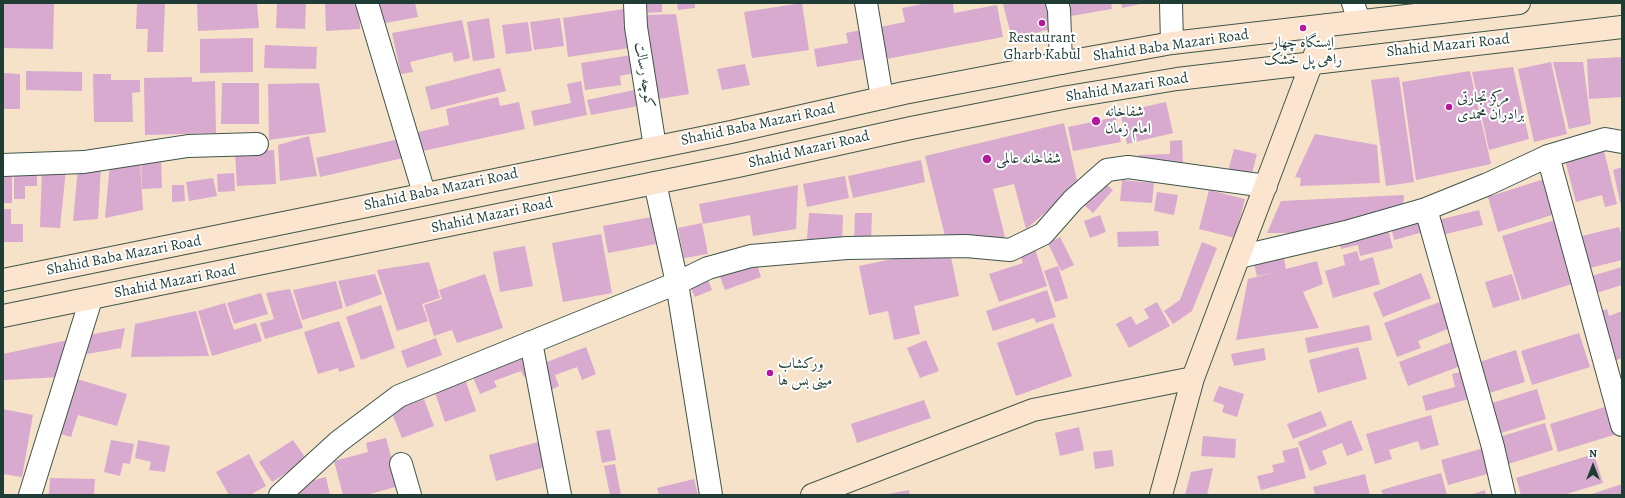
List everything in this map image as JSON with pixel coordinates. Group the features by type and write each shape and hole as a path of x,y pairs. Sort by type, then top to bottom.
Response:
{"main road":[{"name":"Shahid Baba Mazari Road","path":"3,280 731,132 882,98 1061,63 1172,44 1326,25 1356,12 1515,3"},
{"path":"1161,495 1193,378 1326,25"},
{"name":"Shahid Mazari Road","path":"3,316 655,183 911,128 1068,97 1178,78 1622,27"},
{"path":"812,495 1033,410 1193,378"}],"street":[{"path":"367,3 424,194"},
{"name":"کوچه رسالت","path":"635,3 636,27 655,147"},
{"path":"866,3 882,98"},
{"path":"1057,3 1061,63"},
{"path":"1171,3 1172,44"},
{"path":"1239,257 1346,232 1426,209 1488,184 1548,156 1605,139 1622,142"},
{"path":"3,165 84,162 188,146 257,144"},
{"path":"1548,156 1622,425"},
{"path":"280,495 338,442 399,396 677,283 708,268 751,256 855,248 966,246 1010,250 1043,234 1073,200 1107,170 1128,167 1266,186"},
{"path":"655,183 677,283 711,495"},
{"path":"1426,209 1491,439 1504,495"},
{"path":"30,495 91,299"},
{"path":"532,342 560,495"},
{"path":"401,464 410,495"}],"building":[{"path":"3,3 54,4 53,49 3,48"},
{"path":"137,3 165,3 163,52 147,52 148,29 136,29"},
{"path":"197,3 257,3 259,28 198,31"},
{"path":"277,3 306,3 305,29 276,28"},
{"path":"325,3 359,3 360,29 326,31"},
{"path":"370,3 415,3 418,17 375,25"},
{"path":"645,3 662,3 662,12 645,13"},
{"path":"677,3 695,3 695,8 678,10"},
{"path":"802,3 809,50 752,58 744,12"},
{"path":"927,3 953,3 954,13 997,5 1003,37 886,59 880,27 905,22 902,8"},
{"path":"1053,3 1059,27 1012,39 1003,4"},
{"path":"1063,3 1111,3 1112,9 1065,17"},
{"path":"1121,3 1140,3 1140,4 1122,8"},
{"path":"624,9 629,48 568,57 563,18"},
{"path":"676,14 689,94 658,99 645,15"},
{"path":"489,18 495,58 473,61 467,22"},
{"path":"560,18 564,46 534,50 530,22"},
{"path":"462,20 470,58 454,62 452,52 410,62 413,72 401,74 392,33"},
{"path":"528,22 532,51 506,54 502,25"},
{"path":"866,29 871,58 817,67 814,49 848,43 846,33"},
{"path":"253,38 253,72 200,73 200,39"},
{"path":"265,45 317,47 316,69 264,68"},
{"path":"631,55 634,73 620,76 621,85 585,90 581,63"},
{"path":"1622,57 1622,97 1589,99 1587,59"},
{"path":"1551,62 1567,134 1534,142 1518,69"},
{"path":"1553,62 1583,62 1591,124 1569,129"},
{"path":"745,64 750,85 722,90 717,69"},
{"path":"1513,67 1529,139 1489,150 1472,72"},
{"path":"500,68 506,91 431,110 425,87"},
{"path":"26,71 82,72 82,91 26,90"},
{"path":"1470,71 1491,164 1416,180 1402,82"},
{"path":"3,73 20,74 20,109 3,109"},
{"path":"93,74 111,74 111,80 140,80 140,92 132,93 133,122 94,122"},
{"path":"192,77 192,82 215,81 216,133 145,135 144,78"},
{"path":"1399,77 1414,182 1386,186 1371,80"},
{"path":"581,81 587,115 534,126 531,111 571,103 567,84"},
{"path":"222,83 259,83 259,124 221,124"},
{"path":"319,83 326,132 269,140 268,84"},
{"path":"634,90 638,106 591,115 587,100"},
{"path":"498,97 500,106 519,102 525,129 418,152 414,133 449,125 446,109"},
{"path":"1166,102 1173,133 1127,144 1120,112"},
{"path":"1116,117 1121,142 1073,151 1068,127"},
{"path":"1064,123 1078,185 1026,229 1014,184 993,189 1005,237 946,240 925,156"},
{"path":"1315,134 1377,145 1380,183 1300,186 1301,178 1295,177"},
{"path":"309,136 317,176 280,181 278,145"},
{"path":"399,139 403,158 320,177 316,158"},
{"path":"1182,140 1183,164 1139,165 1139,155 1170,154 1170,141"},
{"path":"1234,149 1257,154 1251,177 1228,171"},
{"path":"274,150 276,184 237,186 235,152"},
{"path":"1604,151 1617,204 1605,207 1602,195 1576,202 1565,160"},
{"path":"161,158 162,188 142,189 141,159"},
{"path":"140,160 143,210 105,218 110,163"},
{"path":"921,160 925,182 853,198 848,176"},
{"path":"101,166 98,219 73,221 78,168"},
{"path":"1622,167 1622,206 1621,206 1613,170"},
{"path":"42,168 66,169 60,228 40,227"},
{"path":"3,170 12,170 12,203 3,203"},
{"path":"14,170 37,170 37,186 25,186 25,199 14,199"},
{"path":"234,173 235,191 218,192 217,174"},
{"path":"845,176 849,198 807,207 803,184"},
{"path":"213,178 217,196 189,201 186,182"},
{"path":"1100,179 1113,190 1093,213 1081,202"},
{"path":"1544,179 1555,214 1498,232 1488,197"},
{"path":"1122,180 1154,183 1152,203 1120,201"},
{"path":"172,185 184,185 185,201 172,202"},
{"path":"798,185 796,229 753,236 750,215 703,224 699,204"},
{"path":"1209,190 1245,199 1235,238 1199,229"},
{"path":"1157,192 1178,195 1174,215 1154,211"},
{"path":"1404,195 1403,209 1295,233 1267,233 1281,201"},
{"path":"3,209 11,209 11,224 23,224 23,242 3,242"},
{"path":"1479,210 1483,225 1438,236 1434,221"},
{"path":"809,213 843,215 842,241 807,239"},
{"path":"855,213 872,213 871,240 854,239"},
{"path":"1422,214 1427,231 1394,240 1390,223"},
{"path":"1100,215 1106,232 1090,238 1084,221"},
{"path":"651,217 656,244 608,253 603,226"},
{"path":"1555,220 1575,283 1522,300 1502,236"},
{"path":"702,223 708,254 684,258 678,228"},
{"path":"1387,225 1393,248 1360,256 1358,245 1341,249 1338,237"},
{"path":"1619,227 1622,237 1622,260 1582,270 1574,238"},
{"path":"1158,231 1159,246 1118,247 1117,232"},
{"path":"601,234 612,293 563,302 552,243"},
{"path":"1060,237 1074,265 1061,271 1048,243"},
{"path":"1202,242 1217,248 1192,311 1173,324 1164,311 1180,300"},
{"path":"525,246 533,286 500,292 493,252"},
{"path":"949,247 959,296 914,306 920,334 894,340 888,311 869,315 859,266"},
{"path":"1035,249 1047,286 999,302 989,274 1023,263 1020,254"},
{"path":"1357,251 1360,261 1373,257 1380,284 1333,298 1325,271 1345,265 1343,255"},
{"path":"1283,253 1286,269 1317,261 1323,284 1303,292 1319,328 1236,340 1248,279 1272,273 1257,276 1253,260"},
{"path":"756,261 761,277 725,290 719,274"},
{"path":"429,262 440,298 422,304 428,321 397,331 377,270"},
{"path":"1058,266 1068,298 1055,302 1044,271"},
{"path":"1622,267 1622,285 1590,295 1585,278"},
{"path":"705,272 712,290 695,297 687,280"},
{"path":"1421,273 1431,298 1383,317 1373,293"},
{"path":"375,274 382,294 346,307 338,281"},
{"path":"485,274 503,328 457,343 452,330 434,336 424,305 442,299 439,290"},
{"path":"1512,274 1520,300 1493,308 1485,282"},
{"path":"336,281 343,308 302,320 293,290"},
{"path":"290,289 303,328 265,339 260,323 274,319 266,293"},
{"path":"1047,290 1056,317 1036,323 1034,318 993,331 986,311"},
{"path":"261,293 268,314 234,324 227,303"},
{"path":"1445,300 1455,326 1418,341 1421,348 1397,357 1384,323"},
{"path":"1157,302 1170,326 1129,348 1116,324 1131,316 1136,325 1149,318 1144,309"},
{"path":"225,303 234,330 256,323 262,341 212,356 198,311"},
{"path":"381,305 395,348 361,360 346,317"},
{"path":"1607,309 1609,316 1622,311 1622,358 1611,362 1594,313"},
{"path":"196,311 209,356 131,357 135,324"},
{"path":"339,321 355,367 339,372 338,368 318,374 304,332"},
{"path":"1053,323 1072,376 1016,396 997,343"},
{"path":"1369,325 1372,340 1308,353 1305,338"},
{"path":"125,328 121,348 87,354 89,335"},
{"path":"1579,333 1590,367 1532,385 1521,351"},
{"path":"436,338 442,355 407,368 401,351"},
{"path":"73,339 60,377 3,380 3,354"},
{"path":"926,340 939,371 920,378 907,348"},
{"path":"1454,341 1463,365 1408,386 1399,362"},
{"path":"586,347 596,374 582,380 577,367 555,375 559,386 549,391 539,365"},
{"path":"1358,347 1367,379 1318,393 1309,360"},
{"path":"1264,348 1266,360 1234,366 1231,354"},
{"path":"1516,350 1525,382 1486,394 1476,363"},
{"path":"530,355 533,374 524,377 521,371 494,381 497,387 480,394 472,375"},
{"path":"1468,370 1476,397 1426,411 1422,396 1455,387 1452,374"},
{"path":"464,376 476,411 445,422 433,387"},
{"path":"77,379 127,394 117,426 78,415 71,437 61,434"},
{"path":"1219,386 1244,394 1237,417 1222,412 1224,405 1213,401"},
{"path":"1537,389 1546,419 1501,433 1492,403"},
{"path":"424,399 434,426 402,438 391,411"},
{"path":"924,400 931,418 857,443 851,424"},
{"path":"1608,406 1617,434 1558,452 1550,424"},
{"path":"3,409 33,415 22,477 3,474"},
{"path":"1321,411 1327,426 1293,439 1287,424"},
{"path":"1431,415 1439,445 1421,450 1418,441 1389,450 1392,459 1375,464 1366,434"},
{"path":"1351,420 1363,450 1347,456 1342,443 1322,451 1327,464 1310,471 1298,442"},
{"path":"1545,423 1553,450 1505,465 1496,438"},
{"path":"1079,427 1084,450 1060,456 1055,433"},
{"path":"610,429 616,460 602,463 596,431"},
{"path":"1203,436 1236,439 1235,458 1201,456"},
{"path":"386,438 399,486 366,495 343,495 334,461 368,452 366,443"},
{"path":"111,440 134,444 130,464 123,463 120,476 104,472"},
{"path":"138,440 170,446 165,472 149,470 151,462 135,458"},
{"path":"293,440 307,460 272,482 259,462"},
{"path":"542,441 549,466 496,481 489,455"},
{"path":"1298,447 1306,478 1261,490 1257,476 1274,472 1272,465 1285,462 1282,451"},
{"path":"1484,448 1491,473 1448,485 1441,460"},
{"path":"1112,450 1114,466 1095,469 1093,452"},
{"path":"249,454 266,486 250,495 229,495 216,472"},
{"path":"1594,454 1603,483 1563,495 1521,495 1516,478"},
{"path":"615,464 621,495 610,495 604,466"},
{"path":"1213,468 1207,495 1185,495 1191,472"},
{"path":"1441,473 1447,495 1383,495 1381,490"},
{"path":"1365,474 1370,495 1315,495 1313,487"},
{"path":"326,477 330,495 295,495 310,481"},
{"path":"50,478 95,479 94,495 49,495"},
{"path":"694,479 698,495 659,495 657,488"},
{"path":"1622,484 1622,495 1589,495"},
{"path":"909,490 910,495 888,495 888,494"},
{"path":"1485,490 1486,495 1470,495"}],"place":[{"name":"Restaurant Gharb Kabul","path":"1042,23"},
{"name":"ایستگاه چهار راهی پل خشک","path":"1303,28"},
{"name":"مرکز تجارتی برادران محمدی","path":"1449,107"},
{"name":"شفاخانه امام زمان","path":"1096,121"},
{"name":"شفاخانه عالمی","path":"987,159"},
{"name":"ورکشاب مینی بس ها","path":"770,373"}]}
